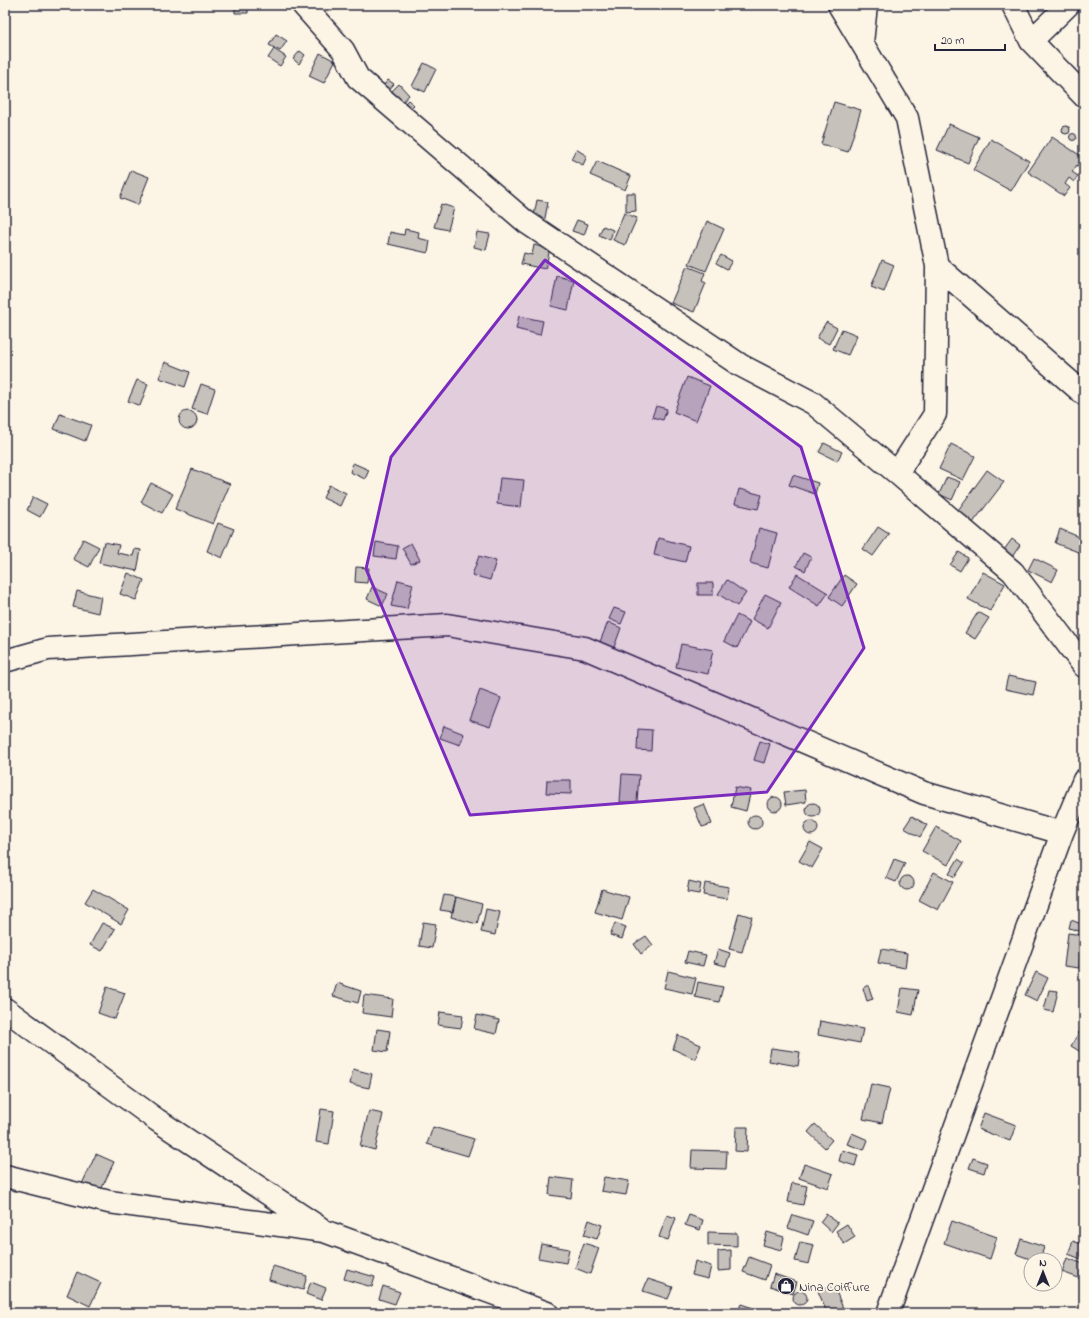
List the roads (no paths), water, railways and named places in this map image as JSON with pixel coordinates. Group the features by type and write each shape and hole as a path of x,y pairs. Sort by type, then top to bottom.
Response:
{"street":[{"path":"303,5 343,50 358,78 526,222 740,365 813,403 897,473 1013,572 1084,666"},
{"path":"839,5 906,118 938,266 935,414 897,473"},
{"path":"862,43 866,5"},
{"path":"1013,5 1031,41 1084,96"},
{"path":"1031,41 1068,5"},
{"path":"938,266 1084,394"},
{"path":"5,661 48,649 447,625 585,648 924,794 1062,833"},
{"path":"888,1313 1062,833 1084,780"},
{"path":"5,1009 157,1120 324,1231"},
{"path":"5,1176 109,1202 324,1231 547,1313"}],"place":[{"name":"Nina Coiffure","path":"786,1286"}]}
